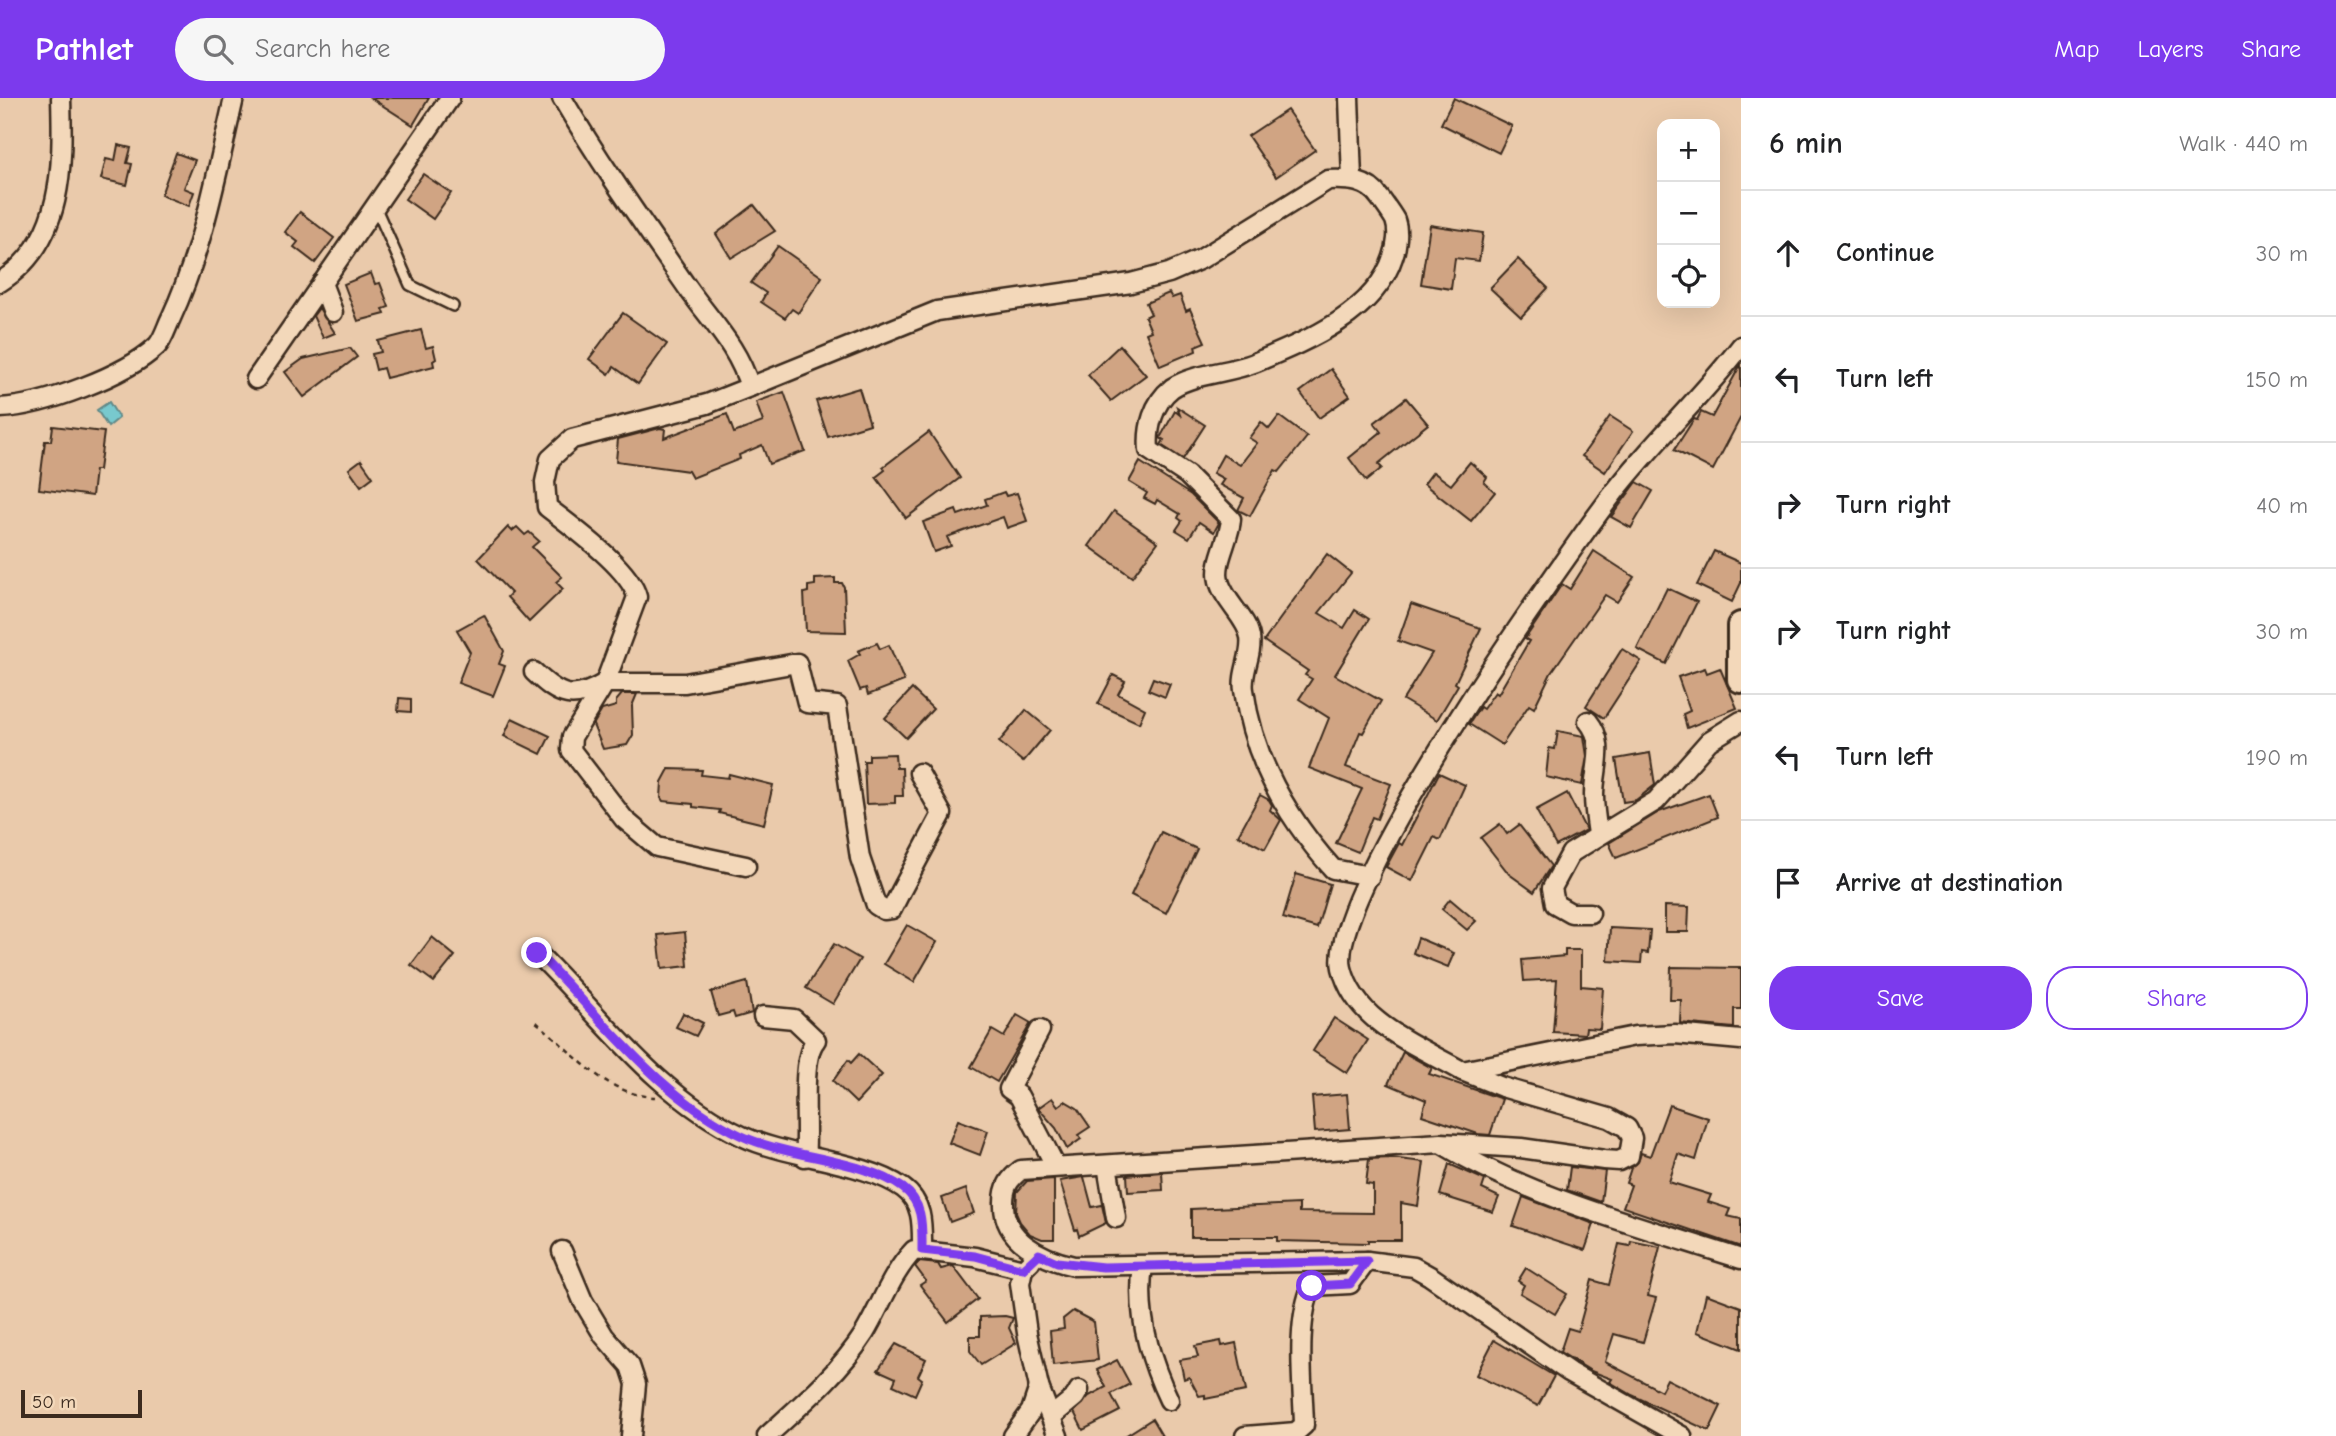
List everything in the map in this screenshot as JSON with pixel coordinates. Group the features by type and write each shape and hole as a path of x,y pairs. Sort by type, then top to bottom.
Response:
{"street":[{"path":"0,282 32,252 50,224 59,188 63,146 61,98"},
{"path":"0,408 20,407 64,395 133,362 158,345 188,280 233,98"},
{"path":"256,379 374,204 450,98"},
{"path":"562,98 604,167 691,293 740,356 750,387"},
{"path":"1349,98 1352,179"},
{"path":"746,866 657,847 624,819 571,750 572,737 605,683 637,597 634,586 620,571 547,507 545,482 550,459 572,439 706,404 937,311 1131,283 1169,273 1201,258 1308,190 1328,180 1352,179 1376,191 1395,222 1397,245 1390,269 1372,295 1326,329 1252,364 1174,387 1154,412 1147,431 1149,450 1186,475 1231,519 1226,549 1220,562 1219,583 1250,636 1243,686 1248,716 1285,809 1334,869 1370,876"},
{"path":"322,283 333,312"},
{"path":"1682,1436 1569,1373 1430,1276 1395,1263 1367,1261 1074,1266 1039,1254 1016,1239 1007,1224 1004,1192 1009,1179 1021,1170 1441,1143 1521,1148 1612,1161 1629,1156 1633,1147 1627,1128 1609,1118 1502,1087 1462,1072 1375,1020 1350,993 1341,965 1342,939 1407,801 1547,583 1618,488 1709,388 1741,346"},
{"path":"1741,626 1741,680"},
{"path":"534,673 553,691 575,696 605,683 685,683 797,663 807,703 837,706 860,858 876,905 884,910 892,909 898,904 901,891 942,814 919,773"},
{"path":"1588,721 1597,732 1600,746 1594,795 1598,834"},
{"path":"1590,913 1571,913 1555,904 1552,888 1572,853 1598,834 1656,802 1709,741 1741,721"},
{"path":"537,953 585,1001 599,1020 679,1097 738,1134 770,1148 866,1172 903,1188 921,1212 922,1250"},
{"path":"763,1016 794,1019 816,1040 808,1059 808,1136 805,1157"},
{"path":"1040,1030 1009,1088 1018,1096 1056,1167"},
{"path":"1462,1072 1635,1036 1675,1034 1741,1040"},
{"path":"1441,1143 1474,1163 1523,1184 1741,1259"},
{"path":"1107,1165 1116,1218"},
{"path":"767,1436 836,1369 863,1335 904,1260 914,1250 975,1256 1023,1269"},
{"path":"562,1251 583,1301 604,1336 630,1366 636,1384 631,1436"},
{"path":"1039,1254 1023,1269 1021,1299 1039,1387 1058,1436"},
{"path":"1245,1436 1296,1432 1304,1425 1303,1324 1306,1299 1312,1286 1350,1284 1367,1261"},
{"path":"1143,1266 1141,1282 1146,1332 1154,1368 1169,1400"},
{"path":"1013,1436 1031,1411 1039,1387"},
{"path":"1052,1416 1075,1397 1079,1390"}],"lane":[{"path":"374,204 410,285 453,306"}],"path":[{"path":"536,1022 561,1042 589,1072 637,1096 679,1097"}],"water":[{"path":"109,402 119,418 108,427 97,410"}],"building":[{"path":"371,98 429,98 413,125"},
{"path":"1454,98 1512,126 1499,153 1441,124"},
{"path":"1287,110 1315,150 1276,177 1248,136"},
{"path":"118,145 131,148 127,163 132,164 127,185 101,179 106,159 115,161"},
{"path":"176,153 195,160 184,188 194,192 189,206 161,195"},
{"path":"423,174 451,193 433,219 405,199"},
{"path":"754,205 775,231 731,258 716,234"},
{"path":"300,212 334,238 315,263 294,247 298,242 285,232"},
{"path":"1430,225 1483,233 1479,261 1455,258 1451,289 1421,284"},
{"path":"778,246 822,277 798,313 792,309 785,318 761,302 766,293 751,283"},
{"path":"1518,259 1548,288 1521,317 1490,288"},
{"path":"371,273 375,284 380,283 389,307 383,309 385,314 358,321 344,284"},
{"path":"1169,293 1172,298 1180,295 1186,311 1190,309 1205,342 1195,346 1196,351 1160,366 1146,333 1151,331 1145,317 1151,314 1146,303"},
{"path":"319,308 335,333 323,338 313,316"},
{"path":"623,313 667,344 638,384 614,367 609,374 589,359"},
{"path":"421,330 426,348 433,346 436,359 433,361 434,366 386,378 383,368 376,370 372,354 381,352 378,341"},
{"path":"1120,345 1146,375 1111,401 1088,375"},
{"path":"350,348 357,357 304,397 285,372 303,359"},
{"path":"1741,364 1741,417 1713,470 1674,450 1701,412 1712,417"},
{"path":"1331,369 1350,396 1319,418 1300,392"},
{"path":"859,388 870,424 828,437 816,401"},
{"path":"784,392 805,451 769,464 762,445 739,455 740,459 692,478 688,471 616,461 618,439 660,428 665,429 664,438 727,414 734,433 763,422 756,402"},
{"path":"1406,398 1428,424 1378,464 1382,468 1366,481 1349,458 1381,432 1374,423"},
{"path":"1177,407 1205,425 1183,459 1161,445 1164,440 1160,438 1175,411 1180,415"},
{"path":"1279,416 1307,437 1279,472 1275,470 1250,516 1238,510 1244,498 1220,485 1224,479 1213,473 1223,455 1240,465 1257,443 1249,438 1261,422 1269,429"},
{"path":"1610,416 1633,431 1605,472 1582,456"},
{"path":"53,426 104,432 92,496 39,489 45,441 51,441"},
{"path":"929,432 960,478 906,518 876,477 885,470 883,467"},
{"path":"361,460 373,477 361,486 349,469"},
{"path":"1140,462 1191,495 1219,523 1214,532 1199,522 1189,538 1176,530 1182,521 1178,518 1180,514 1157,500 1155,504 1144,498 1147,493 1129,482"},
{"path":"1470,462 1487,477 1484,482 1495,492 1471,521 1424,484 1433,472 1451,485"},
{"path":"1637,482 1653,491 1631,528 1611,517"},
{"path":"1004,492 1006,496 1017,493 1027,521 1007,528 1003,517 947,537 951,546 934,552 923,522 956,510 958,515 987,505 985,499"},
{"path":"1114,511 1158,542 1132,577 1089,546"},
{"path":"508,527 512,531 517,527 525,535 529,532 539,541 532,547 562,577 556,582 563,589 529,622 507,597 511,593 478,559"},
{"path":"1594,551 1634,577 1617,602 1605,595 1551,673 1534,708 1529,705 1502,745 1469,724 1480,707 1483,709 1495,692 1498,694 1529,641 1525,639 1562,584 1570,589"},
{"path":"1714,551 1741,563 1741,583 1732,602 1697,585"},
{"path":"1327,554 1351,573 1319,613 1344,628 1355,610 1369,619 1335,675 1381,701 1363,733 1360,732 1346,767 1391,784 1377,819 1372,817 1358,852 1336,843 1362,789 1309,768 1329,718 1299,699 1312,679 1305,675 1308,671 1264,641"},
{"path":"835,578 835,583 842,583 844,587 846,632 806,631 804,593 808,592 808,586 815,585 815,579"},
{"path":"1667,588 1697,602 1666,664 1637,649"},
{"path":"1411,604 1481,628 1455,683 1458,685 1437,720 1403,700 1432,653 1398,641"},
{"path":"484,615 504,651 499,664 505,666 493,696 458,683 470,652 457,630"},
{"path":"877,643 880,649 889,645 904,681 868,695 866,688 860,690 848,661 860,654 858,651"},
{"path":"1622,649 1641,661 1604,718 1586,706"},
{"path":"1705,668 1707,673 1720,668 1737,708 1687,728 1683,714 1690,711 1678,677"},
{"path":"1113,675 1125,681 1118,694 1145,709 1139,723 1098,704"},
{"path":"1153,678 1170,684 1165,697 1148,690"},
{"path":"912,689 933,709 906,738 885,718"},
{"path":"622,694 637,694 632,706 633,735 627,745 603,749 593,725 602,710 616,706 616,701"},
{"path":"399,698 411,699 411,712 398,711"},
{"path":"1026,710 1050,730 1023,762 999,742"},
{"path":"512,718 550,736 541,754 504,736"},
{"path":"1558,731 1584,736 1587,756 1582,785 1546,777 1549,748 1555,749"},
{"path":"1650,753 1655,785 1636,800 1623,802 1616,759"},
{"path":"895,754 896,768 902,768 903,796 895,796 895,803 866,804 864,761 869,761 869,755"},
{"path":"669,769 702,770 701,775 728,778 729,774 773,785 764,824 719,813 720,810 663,801 662,782"},
{"path":"1439,773 1465,785 1440,840 1434,837 1412,881 1386,867 1399,843 1402,845"},
{"path":"1567,793 1586,830 1556,846 1536,810"},
{"path":"1709,794 1718,817 1616,858 1609,843 1659,812"},
{"path":"1260,795 1269,800 1272,805 1270,810 1281,820 1265,849 1238,835"},
{"path":"1500,824 1507,834 1519,825 1551,866 1534,892 1509,874 1481,838"},
{"path":"1161,832 1197,849 1166,913 1131,895"},
{"path":"1296,874 1330,884 1317,928 1283,918"},
{"path":"1450,899 1476,921 1467,930 1442,909"},
{"path":"1665,906 1689,907 1688,932 1665,932"},
{"path":"907,925 937,942 914,982 884,964"},
{"path":"1610,928 1650,930 1648,953 1642,952 1641,963 1608,961"},
{"path":"685,932 688,966 662,969 658,935"},
{"path":"432,937 455,956 434,982 411,965"},
{"path":"1418,938 1454,953 1448,967 1413,953"},
{"path":"834,944 860,959 833,1004 806,988"},
{"path":"1565,950 1581,950 1581,986 1603,988 1600,1029 1586,1028 1585,1034 1553,1032 1557,979 1524,981 1522,960 1565,956"},
{"path":"1671,967 1741,968 1741,1009 1734,1009 1734,1028 1680,1023 1681,1000 1670,1000"},
{"path":"747,982 752,1013 735,1018 733,1012 718,1016 711,992"},
{"path":"683,1013 703,1023 696,1036 676,1027"},
{"path":"1017,1015 1031,1023 997,1082 971,1067 992,1030 1004,1037"},
{"path":"1334,1018 1368,1040 1347,1073 1313,1051"},
{"path":"1403,1052 1432,1068 1429,1074 1502,1099 1490,1135 1478,1134 1422,1115 1426,1100 1388,1084"},
{"path":"859,1054 882,1075 856,1103 833,1081 848,1060 851,1063"},
{"path":"1347,1094 1350,1129 1315,1132 1312,1097"},
{"path":"1052,1098 1058,1106 1065,1101 1077,1108 1090,1127 1078,1135 1081,1139 1067,1149 1056,1128 1038,1108"},
{"path":"1669,1105 1708,1118 1696,1160 1678,1154 1669,1182 1711,1195 1708,1202 1730,1209 1727,1216 1741,1219 1741,1247 1623,1207 1631,1185 1626,1183 1631,1168 1638,1162 1641,1153 1650,1156"},
{"path":"958,1120 988,1131 980,1155 949,1143"},
{"path":"1391,1158 1424,1162 1418,1206 1401,1203 1401,1240 1368,1240 1368,1243 1277,1241 1277,1237 1191,1237 1191,1209 1299,1204 1299,1212 1373,1213 1373,1185 1366,1184 1369,1159"},
{"path":"1449,1164 1485,1180 1482,1189 1499,1197 1493,1212 1440,1195"},
{"path":"1570,1167 1605,1171 1601,1202 1567,1190"},
{"path":"1162,1172 1163,1190 1128,1192 1127,1175"},
{"path":"1084,1177 1092,1207 1102,1205 1106,1223 1079,1236 1060,1181"},
{"path":"1054,1179 1054,1239 1042,1239 1030,1234 1020,1222 1016,1213 1017,1192 1027,1181"},
{"path":"966,1189 974,1213 950,1222 942,1198"},
{"path":"1523,1197 1594,1224 1585,1250 1513,1226"},
{"path":"1631,1241 1660,1247 1648,1296 1656,1298 1643,1342 1614,1334 1605,1362 1661,1391 1667,1379 1721,1406 1709,1431 1632,1395 1610,1382 1612,1379 1591,1371 1560,1352 1568,1328 1578,1331 1592,1280 1609,1285 1619,1244 1630,1246"},
{"path":"919,1262 938,1264 941,1269 953,1266 978,1299 948,1322 920,1285 926,1281 915,1266"},
{"path":"1526,1268 1567,1294 1555,1314 1520,1293 1524,1285 1518,1281"},
{"path":"1706,1294 1741,1307 1741,1349 1697,1332"},
{"path":"1073,1311 1094,1322 1098,1360 1053,1365 1050,1331 1064,1329 1063,1319"},
{"path":"980,1317 1013,1318 1009,1328 1016,1343 981,1365 970,1351 970,1336 980,1336"},
{"path":"1494,1340 1554,1376 1538,1406 1476,1375"},
{"path":"1221,1341 1222,1346 1236,1343 1246,1391 1205,1399 1205,1395 1199,1396 1189,1377 1184,1379 1180,1360 1198,1357 1195,1346"},
{"path":"896,1344 926,1359 918,1376 922,1379 915,1395 893,1385 896,1378 878,1370"},
{"path":"1117,1360 1130,1384 1111,1394 1120,1411 1083,1430 1074,1412 1089,1396 1106,1387 1097,1370"},
{"path":"1152,1419 1162,1436 1125,1436"}],"route":[{"path":"537,953 585,1001 599,1020 679,1097 738,1134 770,1148 866,1172 903,1188 914,1199 921,1212 922,1250 975,1256 1023,1269 1039,1254 1074,1266 1103,1267 1367,1261 1350,1284 1312,1286"}]}
